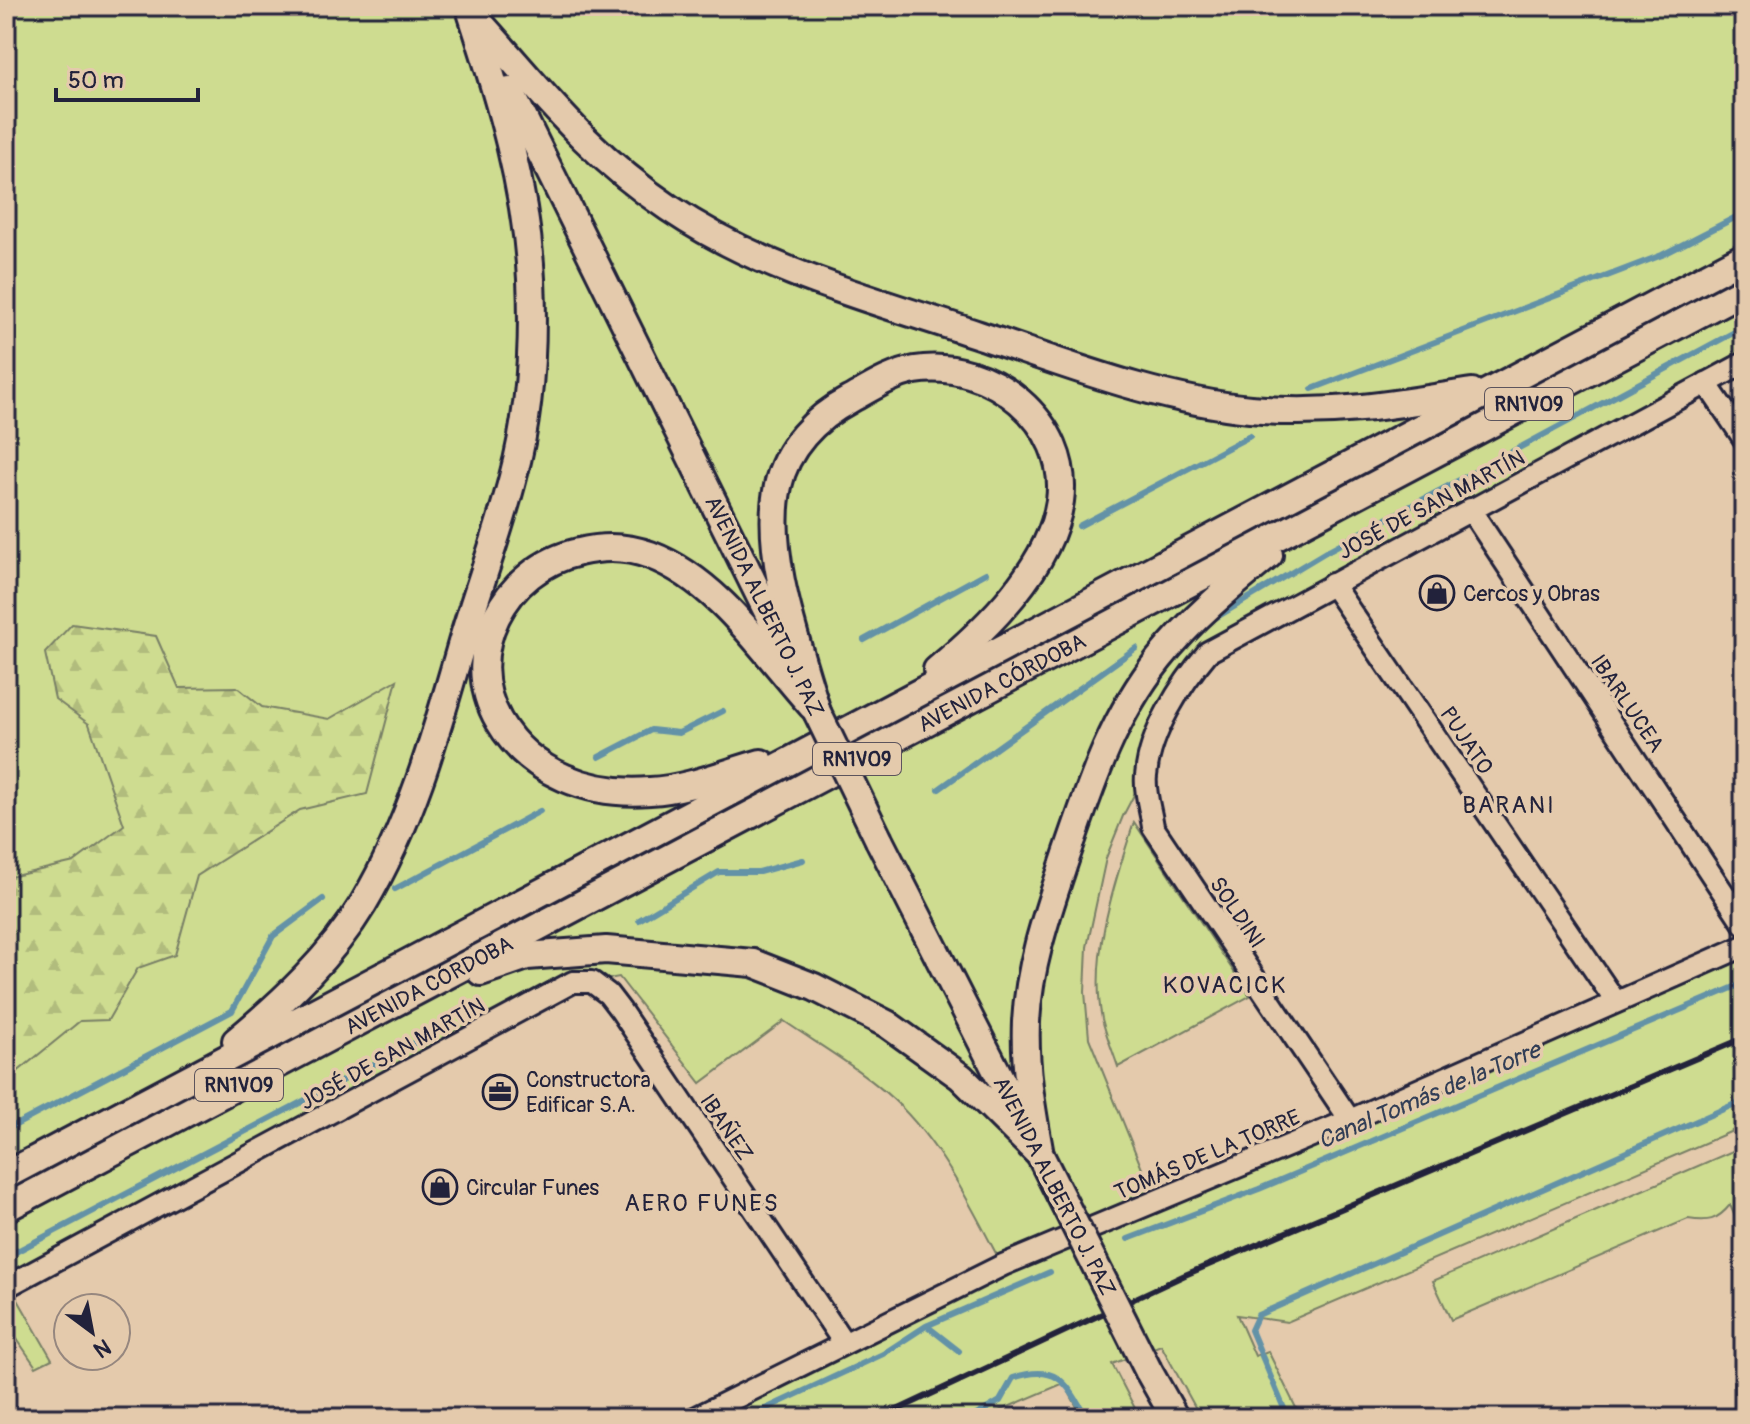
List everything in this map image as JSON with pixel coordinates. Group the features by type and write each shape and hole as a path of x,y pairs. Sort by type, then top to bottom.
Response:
{"main road":[{"path":"470,10 555,111 625,176 670,209 724,240 771,264 829,286 1054,360 1204,404 1307,412 1356,411 1496,389"},
{"path":"196,1075 264,1017 323,960 362,906 396,845 433,741 514,475 530,378 531,279 523,206 507,122 470,10"},
{"name":"AVENIDA ALBERTO J. PAZ","path":"470,10 879,840 1175,1418"},
{"name":"AVENIDA CÓRDOBA","path":"6,1175 1744,257"},
{"name":"AVENIDA CÓRDOBA","path":"6,1208 1744,290"},
{"path":"817,712 781,572 775,524 782,475 791,453 812,426 841,405 914,371 948,369 977,375 1005,389 1028,409 1058,463 1060,502 1039,557 1020,584 954,655 899,702"},
{"path":"1040,1155 1026,1074 1026,1020 1039,935 1089,787 1115,727 1158,660 1212,602 1314,518"},
{"path":"810,749 689,785 650,791 595,789 559,776 513,741 498,720 489,693 487,646 505,600 520,581 566,555 596,548 621,548 649,555 675,567 707,591 817,712"},
{"path":"401,999 527,956 606,950 753,963 814,987 887,1024 961,1077 1040,1155"}],"street":[{"name":"JOSÉ DE SAN MARTÍN","path":"1165,713 1184,680 1208,652 1744,363"},
{"path":"1706,383 1744,439"},
{"name":"IBARLUCEA","path":"1470,509 1744,924"},
{"name":"PUJATO","path":"1332,584 1616,1002"},
{"name":"SOLDINI","path":"1165,713 1146,776 1153,827 1350,1120"},
{"name":"TOMÁS DE LA TORRE","path":"695,1418 1003,1265 1350,1120 1744,946"},
{"name":"JOSÉ DE SAN MARTÍN","path":"6,1287 447,1053 573,982 592,982"},
{"name":"IBAÑEZ","path":"592,982 608,994 621,1011 844,1343"}],"green space":[{"path":"6,6 1744,6 1744,363 1208,652 1123,816 1106,858 1087,947 1085,992 1089,1038 1155,1201 1744,946 1744,1126 1287,1322 1237,1315 1255,1356 1268,1351 1301,1418 1201,1418 1161,1345 1112,1364 1140,1418 1083,1418 1064,1383 994,1413 1008,1418 695,1418 1002,1265 955,1178 927,1137 894,1100 868,1078 784,1021 701,1083 619,977 592,982 6,1287"},
{"path":"72,624 156,636 179,688 237,687 262,707 329,719 397,680 367,794 300,810 197,876 175,955 138,968 108,1020 80,1021 11,1077 6,1070 6,878 74,862 124,825 89,724 55,699 45,653"},
{"path":"1134,822 1250,996 1118,1067 1102,1019 1099,970 1106,919"},
{"path":"1744,1146 1744,1237 1730,1205 1716,1217 1688,1219 1451,1320 1433,1281"},
{"path":"17,1298 52,1359 36,1367 6,1323 6,1304"}],"waterway":[{"path":"6,11 13,6"},
{"path":"1312,389 1662,255 1744,213"},
{"path":"1212,620 1329,550 1744,327"},
{"path":"1079,526 1250,436"},
{"path":"864,640 986,573"},
{"path":"939,789 1136,648"},
{"path":"599,757 651,730 679,733 723,711"},
{"path":"395,889 540,811"},
{"path":"639,920 719,872 759,872 803,860"},
{"path":"6,1130 232,1011 273,936 323,899"},
{"name":"Canal Tomás de la Torre","path":"1128,1239 1259,1189 1744,983"},
{"path":"6,1257 418,1041"},
{"path":"1288,1418 1251,1330 1258,1315 1744,1100"},
{"name":"Canal Tomás de la Torre","path":"746,1418 883,1354 926,1326 1050,1272"},
{"path":"927,1326 959,1351"},
{"path":"971,1418 1000,1401 1013,1378 1040,1373 1059,1379 1073,1394 1087,1418"}],"railway":[{"path":"880,1418 1185,1275 1744,1038"}],"place":[{"name":"Cercos y Obras","path":"1437,593"},
{"name":"Constructora Edificar S.A.","path":"500,1092"},
{"name":"Circular Funes","path":"440,1187"}],"district":[{"name":"BARANI","path":"1509,805"},
{"name":"KOVACICK","path":"1225,985"},
{"name":"AERO FUNES","path":"702,1203"}]}
